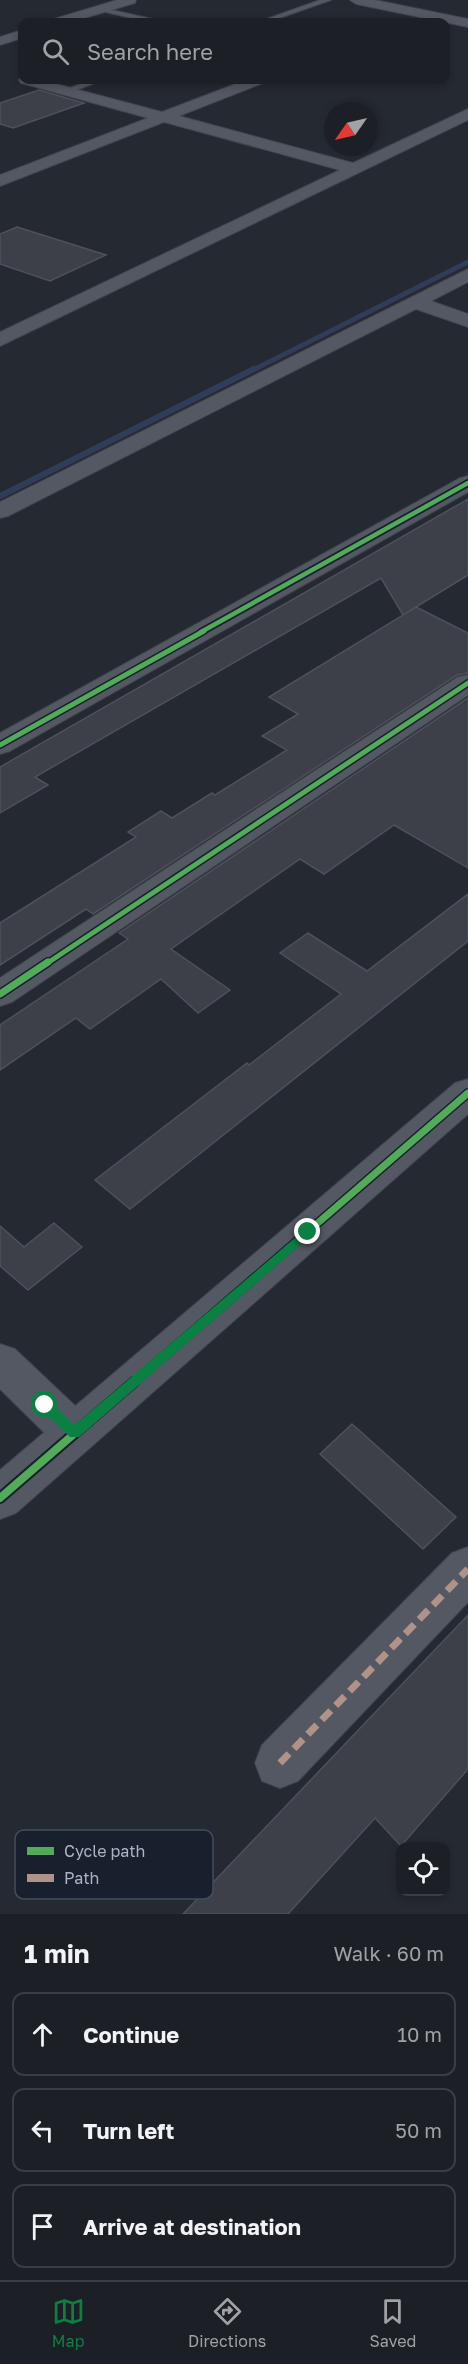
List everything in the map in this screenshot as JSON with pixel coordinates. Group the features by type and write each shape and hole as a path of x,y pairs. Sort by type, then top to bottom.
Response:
{"street":[{"path":"72,18 130,0"},
{"path":"356,0 442,18"},
{"path":"410,18 447,3"},
{"path":"450,20 468,23"},
{"path":"0,41 18,35"},
{"path":"44,84 356,169"},
{"path":"0,181 248,84"},
{"path":"0,340 468,114"},
{"path":"0,511 468,275"},
{"path":"415,302 468,321"},
{"path":"0,745 468,483"},
{"path":"0,994 468,683"},
{"path":"0,1498 468,1093"},
{"path":"0,1362 74,1433"},
{"path":"280,1763 468,1569"}],"lane":[{"path":"274,18 327,0"},
{"path":"101,9 140,18"},
{"path":"68,90 87,84"}],"building":[{"path":"39,90 84,103 13,128 0,124 0,103"},
{"path":"17,227 106,255 50,281 0,264 0,234"},
{"path":"468,499 468,575 403,615 381,578 35,777 48,785 0,813 0,767"},
{"path":"416,607 468,633 468,673 457,675 93,914 86,909 0,965 0,923 136,837 128,832 161,811 172,818 212,793 215,795 287,750 262,736 298,714 269,697"},
{"path":"468,698 468,868 394,825 324,874 300,859 171,949 230,990 198,1013 161,979 90,1029 76,1018 0,1070 0,1025 128,939 119,933"},
{"path":"468,894 468,941 130,1209 95,1180 341,994 280,953 308,933 367,971"},
{"path":"54,1223 82,1247 28,1290 0,1266 0,1226 24,1247"},
{"path":"352,1424 456,1517 423,1549 320,1454"},
{"path":"468,1615 468,1769 404,1842 397,1842 375,1818 288,1914 183,1914 197,1899 213,1899 213,1883"}],"waterway":[{"path":"251,371 468,262"},
{"path":"0,496 254,369"}],"marked path":[{"path":"280,1763 468,1569"}],"cycle path":[{"path":"0,745 468,483"},
{"path":"0,994 468,683"},
{"path":"0,1498 468,1093"}],"route":[{"path":"45,1405 74,1433 308,1232"}]}
